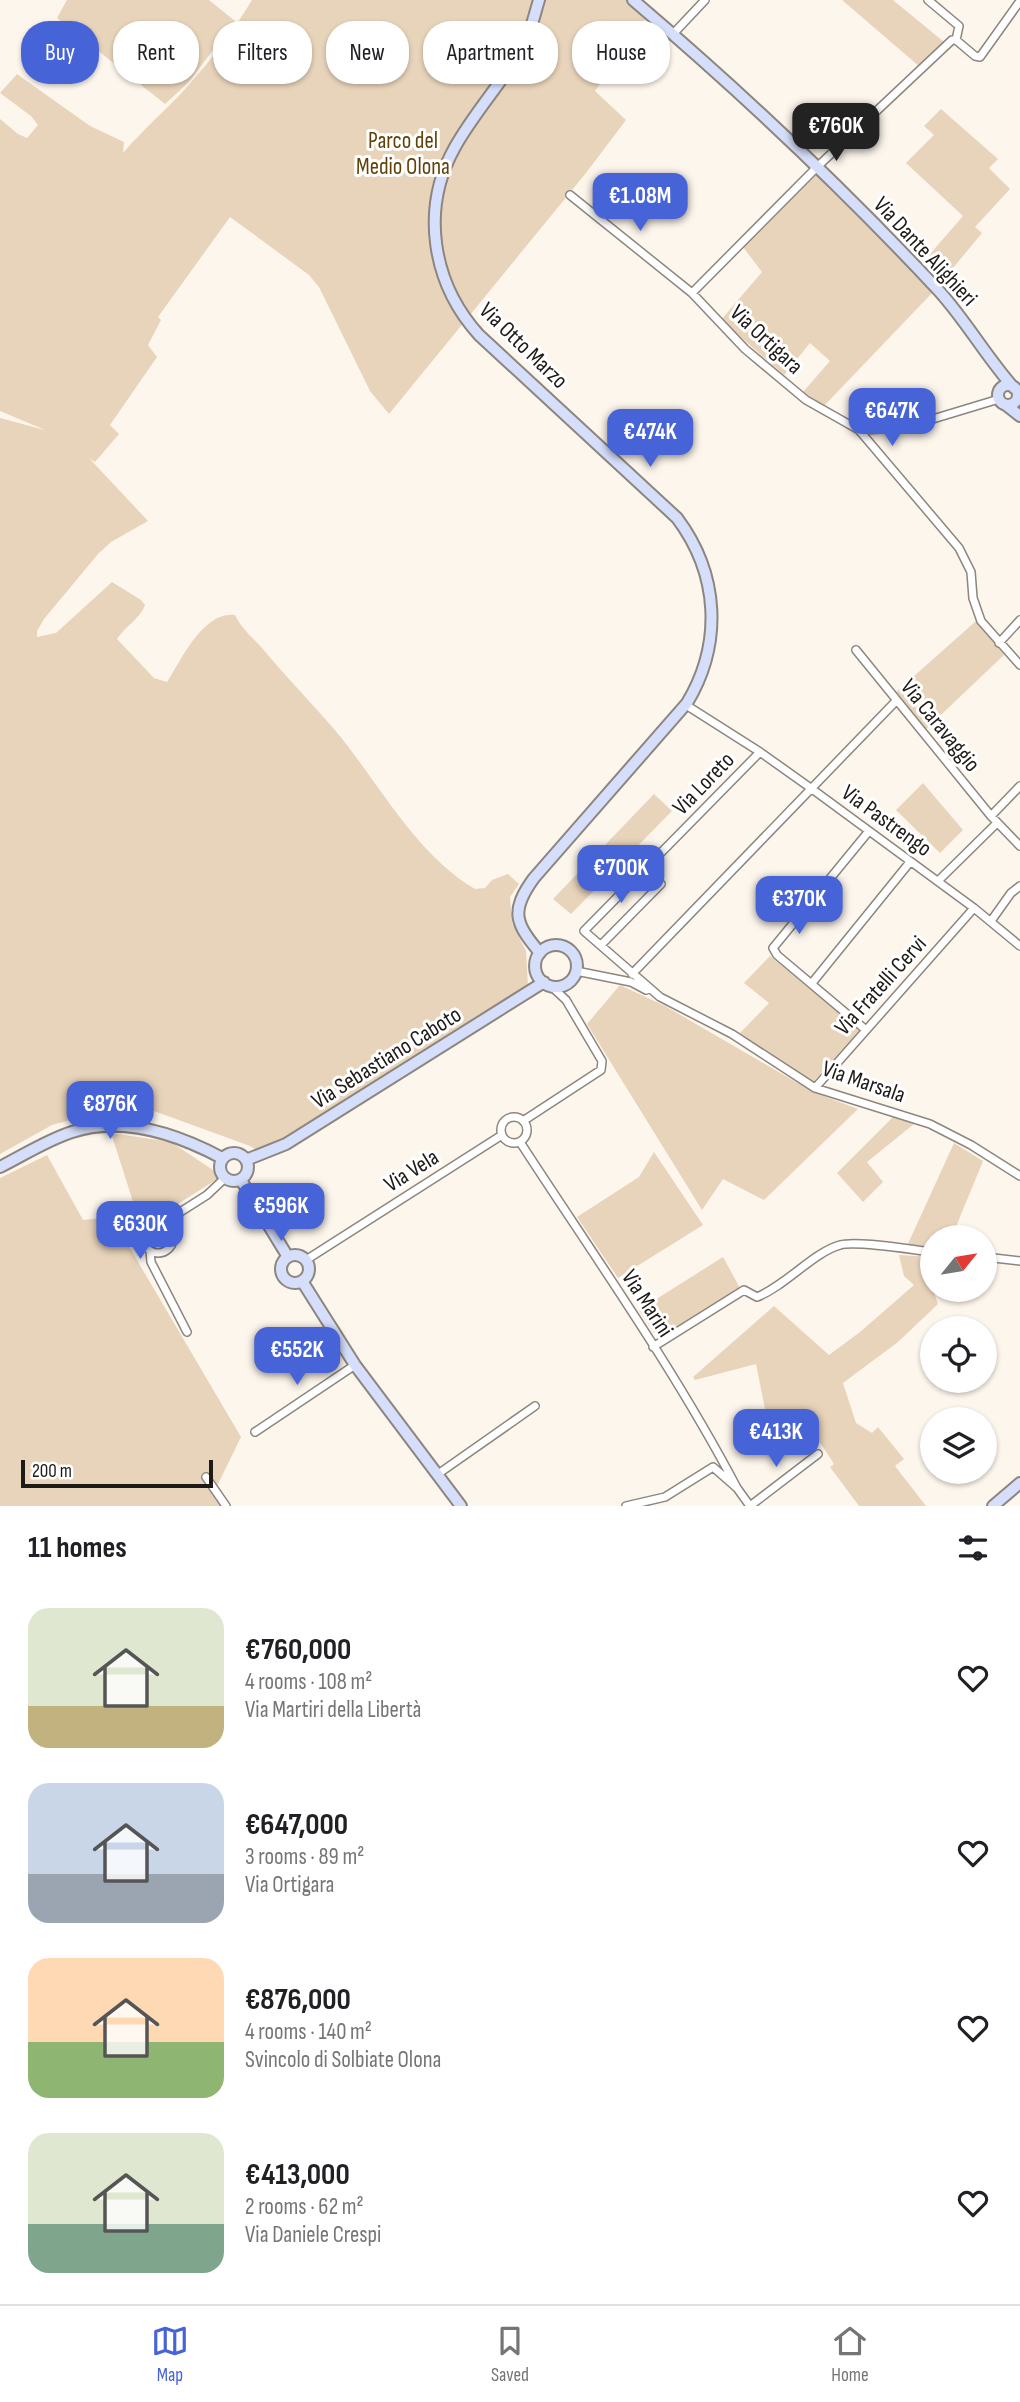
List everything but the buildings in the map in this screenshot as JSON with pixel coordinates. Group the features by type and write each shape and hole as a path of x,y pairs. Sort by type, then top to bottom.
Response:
{"street":[{"name":"Via Otto Marzo","path":"539,0 523,48 456,145 446,166 435,210 437,255 447,288 471,327 677,518 691,538 706,572 712,621 704,670 686,705 529,884 519,908 520,927 540,953"},
{"name":"Via Dante Alighieri","path":"633,0 817,167 951,305 1017,395"},
{"path":"673,34 705,0"},
{"path":"928,0 959,26 956,40"},
{"path":"956,40 980,57 1020,1"},
{"path":"692,293 817,167 952,40 956,40"},
{"name":"Via Ortigara","path":"570,195 692,293 745,349 806,400 859,430 959,548 971,572 975,609 987,630 1020,666"},
{"name":"Via Dante Alighieri","path":"994,366 1002,398"},
{"path":"859,430 903,428 1002,398 1014,402 1017,395 1005,386 1002,398"},
{"path":"1002,398 1020,416"},
{"path":"999,643 1020,620"},
{"name":"Via Caravaggio","path":"856,650 991,816 1020,846"},
{"path":"632,974 896,701"},
{"name":"Via Pastrengo","path":"686,705 812,789 1019,944"},
{"name":"Via Loreto","path":"584,931 760,752"},
{"path":"991,816 1020,786"},
{"path":"938,881 997,823"},
{"path":"866,1030 777,955 774,944 869,831"},
{"path":"812,983 910,862"},
{"path":"601,945 661,884"},
{"path":"990,921 1011,893 1020,886"},
{"name":"Via Fratelli Cervi","path":"815,1088 974,908"},
{"name":"Via Marsala","path":"584,931 660,997"},
{"path":"552,946 566,948 575,958 576,971 569,982 558,987 548,984 537,972 536,965 540,953 552,946"},
{"name":"Via Marsala","path":"576,971 631,982 732,1034 815,1088 930,1124 971,1145 1020,1176"},
{"name":"Via Vela","path":"306,1259 502,1135 502,1126 507,1119 516,1117 523,1121 601,1070 602,1061 566,1000 548,984"},
{"name":"Via Sebastiano Caboto","path":"222,1158 235,1152 246,1160 286,1144 548,984"},
{"path":"502,1135 512,1143 520,1142 527,1132 523,1121"},
{"path":"0,1167 72,1132 125,1125 178,1137 222,1158 220,1171 225,1178 241,1180"},
{"name":"Via Marini","path":"520,1142 653,1347 737,1488"},
{"path":"241,1180 248,1168 246,1160"},
{"path":"187,1332 151,1262 143,1234 153,1223 163,1223 206,1195 225,1178"},
{"path":"241,1180 288,1257"},
{"path":"150,1251 160,1253 172,1244 173,1234 163,1223"},
{"path":"653,1347 744,1290 757,1297 769,1292 841,1244 920,1251"},
{"path":"295,1255 306,1259 309,1271 302,1281 293,1283 285,1278 281,1269 288,1257 295,1255"},
{"path":"998,1258 1020,1261"},
{"path":"302,1281 355,1365 461,1506"},
{"path":"255,1432 355,1365"},
{"path":"438,1474 535,1406"},
{"path":"626,1506 665,1497 713,1467 737,1488 750,1506 818,1454"},
{"path":"206,1477 226,1506"},
{"path":"993,1506 1020,1483"}],"green space":[{"path":"67,0 209,0 235,21 213,21 213,50 199,68 199,21 113,21 113,63 99,51 99,21 61,21 57,18"},
{"name":"Parco del Medio Olona","path":"252,0 632,0 646,18 644,21 572,21 572,84 600,84 595,91 626,120 586,173 389,414 370,391 319,287 309,275 230,217 158,317 161,320 148,345 157,357 110,425 119,434 95,462 89,458 148,521 111,542 98,554 37,631 37,637 56,633 112,582 145,605 117,639 154,678 167,682 203,628 224,616 235,615 240,624 334,729 398,815 434,857 475,889 485,888 492,880 508,874 519,884 510,897 512,923 526,951 528,987 260,1152 132,1103 52,1125 0,1154 0,418 45,430 0,411 0,119 27,138 38,125 31,116 0,93 17,74 21,77 21,84 31,84 90,126 124,142 123,153 190,84 199,84 199,74 213,56 213,84 312,84 312,21 239,21"},
{"path":"842,0 893,0 944,42 920,67"},
{"path":"140,84 187,84 165,104"},
{"path":"941,109 998,159 989,168 1010,189 975,227 982,233 943,280 924,261 963,216 906,163 934,135 924,126"},
{"path":"816,175 933,292 824,406 803,392 830,361 810,343 784,375 721,320 762,272 743,247"},
{"path":"976,621 1004,655 926,729 895,693"},
{"path":"923,783 963,830 940,853 896,810"},
{"path":"654,794 672,811 571,914 553,899"},
{"path":"770,956 860,1030 813,1082 740,1033 769,1003 744,983"},
{"path":"620,985 665,1006 813,1092 858,1109 764,1200 723,1179 702,1210 587,1024"},
{"path":"894,1116 914,1124 867,1162 883,1182 863,1202 837,1173"},
{"path":"111,1133 171,1142 222,1176 124,1238 241,1437 217,1486 231,1506 0,1506 0,1178 47,1155 83,1220 137,1214"},
{"path":"954,1143 983,1161 957,1225 920,1225 920,1246 907,1246"},
{"path":"654,1152 703,1225 618,1278 577,1217 639,1177"},
{"path":"899,1255 920,1256 920,1302 938,1304 925,1316 920,1316 920,1321 898,1342 843,1383 856,1423 872,1433 878,1427 904,1459 895,1466 926,1506 859,1506 830,1467 834,1464 815,1437 792,1425 768,1424 756,1364 695,1380 693,1377 774,1306 829,1355 914,1285 904,1276"},
{"path":"723,1257 740,1288 663,1335 654,1333 639,1310"}]}
